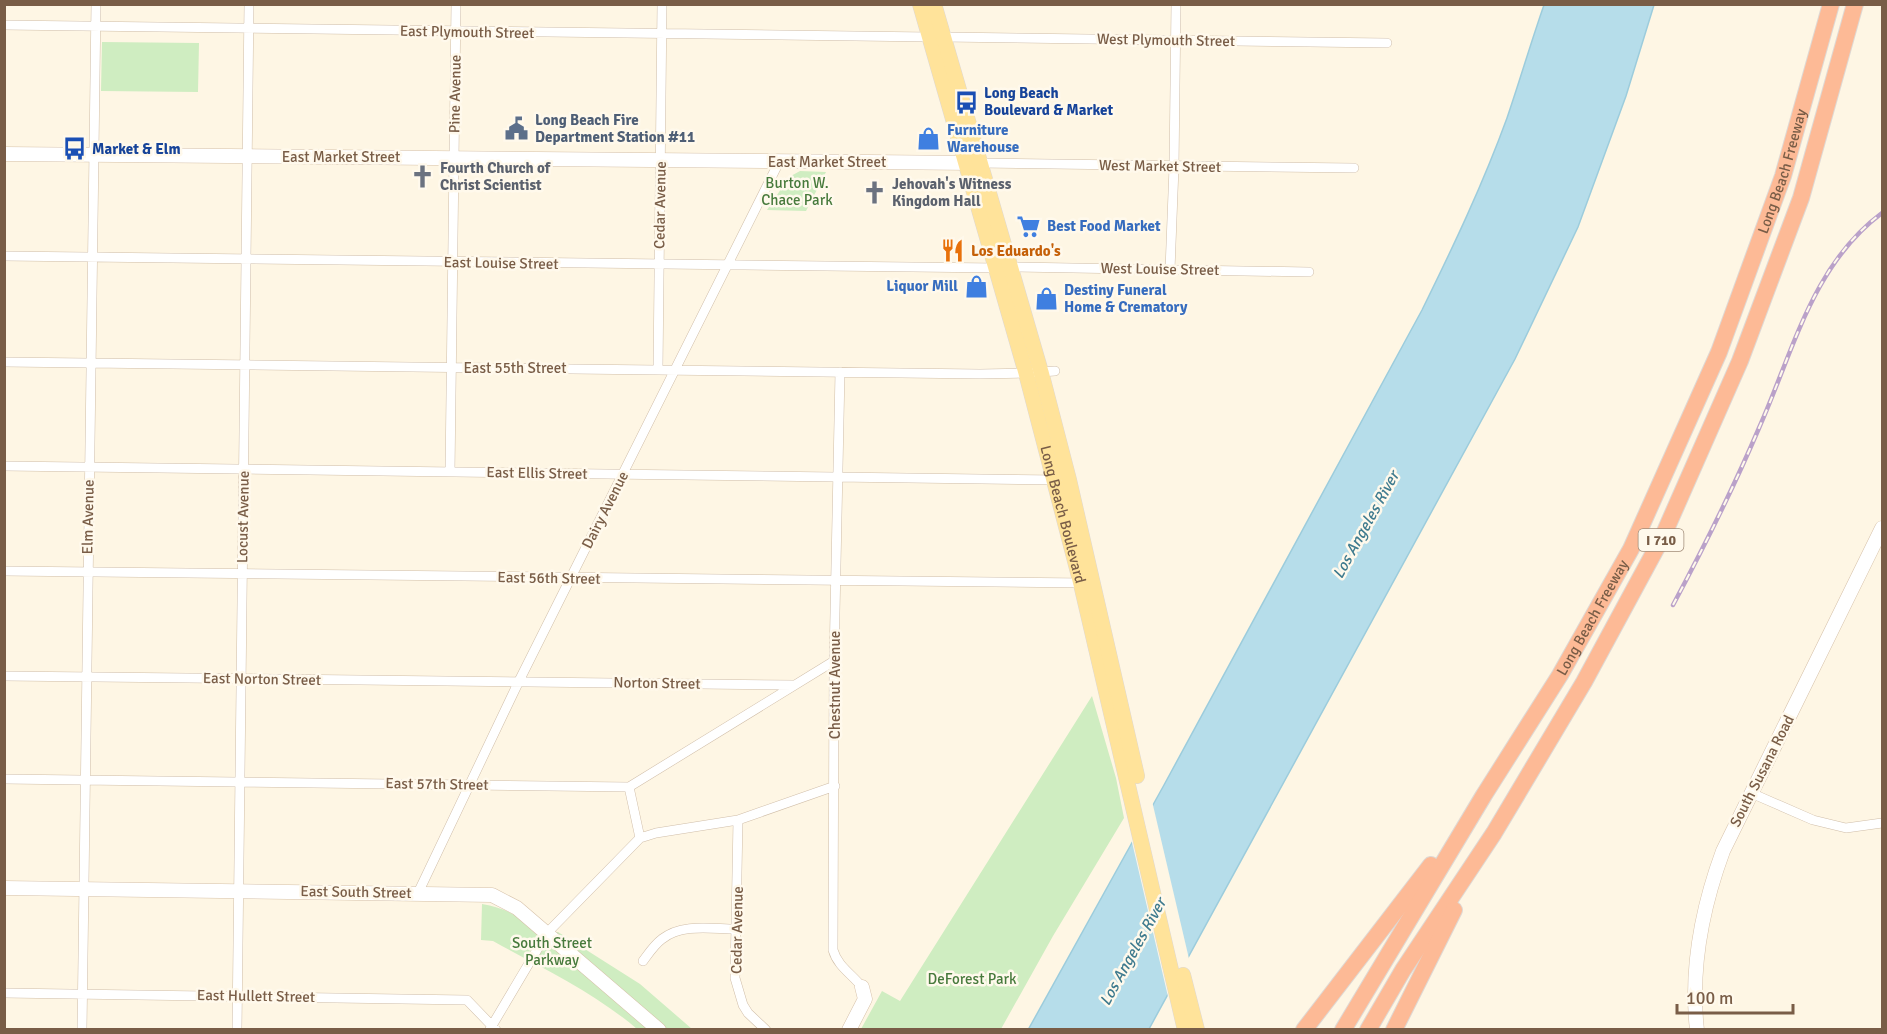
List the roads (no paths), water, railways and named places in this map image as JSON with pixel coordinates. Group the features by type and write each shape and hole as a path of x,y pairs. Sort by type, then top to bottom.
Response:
{"highway":[{"name":"Long Beach Freeway","path":"1343,1029 1484,795 1560,675 1631,549 1719,352 1783,176 1831,4"},
{"name":"Long Beach Freeway","path":"1368,1029 1403,970 1494,833 1584,682 1663,536 1740,361 1801,198 1854,4"},
{"path":"1304,1029 1484,795"},
{"path":"1394,1029 1494,833"}],"main road":[{"name":"Long Beach Boulevard","path":"920,4 937,37"},
{"name":"Long Beach Boulevard","path":"934,4 937,37 1003,267 1041,372 1061,480 1108,671 1186,1019 1197,1029"}],"street":[{"name":"Elm Avenue","path":"82,1029 96,4"},
{"name":"Locust Avenue","path":"237,1029 249,4"},
{"name":"Pine Avenue","path":"450,472 456,4"},
{"name":"Cedar Avenue","path":"658,370 662,4"},
{"path":"1170,270 1176,4"},
{"name":"East Plymouth Street","path":"4,25 937,37"},
{"name":"West Plymouth Street","path":"937,37 1388,43"},
{"name":"East Market Street","path":"4,154 973,163"},
{"name":"Dairy Avenue","path":"418,893 519,681 779,162"},
{"name":"West Market Street","path":"973,163 1354,168"},
{"name":"East Louise Street","path":"4,256 1003,267"},
{"name":"West Louise Street","path":"1003,267 1310,272"},
{"name":"East 55th Street","path":"4,362 840,372 1041,372"},
{"name":"Chestnut Avenue","path":"840,372 834,661 833,950 839,965 862,987"},
{"name":"East Ellis Street","path":"4,466 1061,480"},
{"name":"South Susana Road","path":"1697,1029 1695,1010 1699,936 1707,899 1723,850 1882,528"},
{"name":"East 56th Street","path":"4,572 1087,583"},
{"path":"640,838 629,788 834,661"},
{"name":"East Norton Street","path":"4,676 519,681"},
{"name":"Norton Street","path":"519,681 795,685"},
{"name":"East 57th Street","path":"4,779 629,788"},
{"path":"493,1028 547,933 640,838 656,833 738,820 835,786"},
{"path":"1751,793 1813,820 1846,828 1882,823"},
{"name":"Cedar Avenue","path":"738,820 735,978 740,998 748,1013 766,1029"},
{"name":"East South Street","path":"4,888 492,895 517,908 659,1029"},
{"path":"643,961 663,938 678,930 736,929"},
{"path":"849,1029 865,999 862,987"},
{"name":"East Hullett Street","path":"4,993 467,1000 493,1028"}],"water":[{"name":"Los Angeles River","path":"1544,5 1654,5 1626,96 1578,227 1515,359 1149,1029 1028,1030 1422,310 1498,143"}],"railway":[{"path":"1673,605 1739,473 1794,340 1821,284 1838,258 1858,234 1882,213"}],"place":[{"name":"Long Beach Boulevard & Market","path":"966,102"},
{"name":"Long Beach Fire Department Station #11","path":"517,129"},
{"name":"Furniture Warehouse","path":"929,139"},
{"name":"Market & Elm","path":"74,149"},
{"name":"Fourth Church of Christ Scientist","path":"422,177"},
{"name":"Jehovah's Witness Kingdom Hall","path":"874,193"},
{"name":"Best Food Market","path":"1029,226"},
{"name":"Los Eduardo's","path":"953,251"},
{"name":"Liquor Mill","path":"976,286"},
{"name":"Destiny Funeral Home & Crematory","path":"1046,299"}],"park label":[{"name":"Burton W. Chace Park","path":"797,192"},
{"name":"South Street Parkway","path":"552,952"},
{"name":"DeForest Park","path":"972,979"}]}
